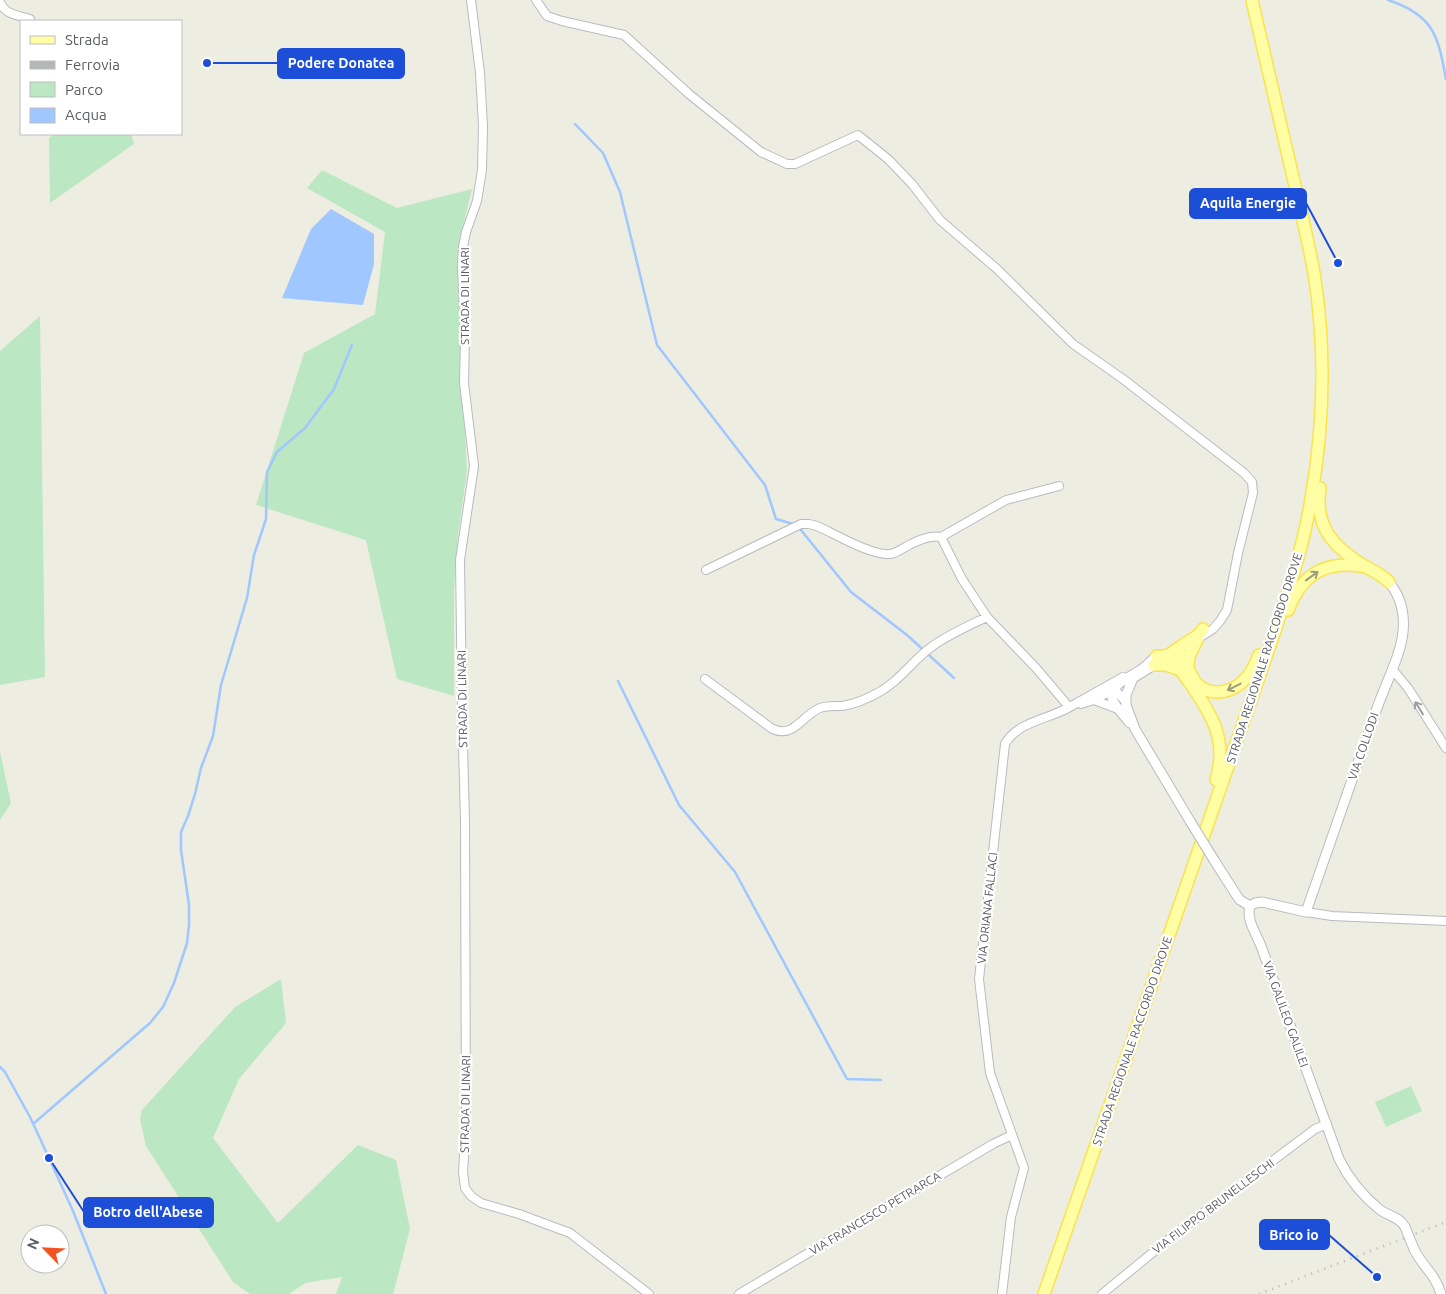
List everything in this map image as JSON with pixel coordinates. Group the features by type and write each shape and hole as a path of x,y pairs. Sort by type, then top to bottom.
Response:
{"main road":[{"name":"STRADA REGIONALE RACCORDO DROVE","path":"1044,1294 1289,587 1304,534 1313,486 1321,412 1321,349 1314,273 1252,0"},
{"path":"1321,412 1325,436 1319,497 1321,518 1327,533 1335,544 1346,554 1380,574 1389,582"},
{"path":"1202,629 1200,634 1180,646 1176,652 1176,662 1184,668 1198,685 1214,692 1232,689 1242,683 1259,658 1292,560 1304,534"},
{"path":"1235,746 1251,719 1287,613 1293,598 1301,586 1310,577 1329,567 1349,565 1367,568"},
{"path":"1189,878 1192,850 1215,784 1221,752 1213,721 1184,668 1197,640"},
{"path":"1154,661 1176,652"},
{"path":"1154,661 1184,668"}],"street":[{"name":"STRADA DI LINARI","path":"471,0 480,73 483,126 482,170 478,201 466,232 462,265 465,338 464,383 474,466 460,560 465,820 466,1126 463,1172 466,1188 471,1196 481,1203 519,1214 570,1233 648,1294"},
{"path":"536,0 547,16 624,35 689,94 761,152 787,164 795,164 858,135 888,159 912,184 940,220 997,269 1073,344 1168,412 1244,473 1252,482 1252,493 1227,601 1227,610 1211,630 1176,652"},
{"path":"0,2 7,12 30,20"},
{"path":"706,570 801,524 817,526 868,549 892,554 910,544 932,536 941,537 1006,500 1059,486"},
{"path":"941,537 962,579 987,617 1070,707"},
{"name":"VIA COLLODI","path":"1306,912 1401,642 1404,621 1402,608 1389,582"},
{"path":"1227,601 1217,617 1202,629 1116,685 1112,690 1112,696 1118,709 1135,729 1239,898 1250,906 1262,902 1332,916 1446,921"},
{"path":"705,678 771,728 778,732 785,732 791,730 821,707 858,703 882,691 898,680 929,648 965,627 987,617"},
{"path":"1095,696 1112,690 1133,678 1154,661"},
{"path":"1095,696 1154,661"},
{"path":"1392,669 1405,685 1446,748"},
{"path":"1126,702 1127,692 1133,678"},
{"path":"1112,690 1117,692 1126,702 1135,729"},
{"path":"1095,696 1118,709"},
{"name":"VIA ORIANA FALLACI","path":"1002,1294 1011,1217 1024,1168 990,1073 979,979 1003,755 1009,736 1018,730 1095,696"},
{"name":"VIA GALILEO GALILEI","path":"1250,906 1248,912 1250,920 1339,1159 1352,1180 1377,1208 1401,1221 1419,1259 1436,1280 1441,1294"},
{"name":"VIA FILIPPO BRUNELLESCHI","path":"1102,1294 1184,1227 1312,1131 1327,1124"},
{"name":"VIA FRANCESCO PETRARCA","path":"739,1294 993,1144 1012,1135"}],"green space":[{"path":"54,135 131,135 134,144 50,203 49,138"},
{"path":"322,170 397,208 472,189 460,238 461,351 467,471 458,535 454,591 454,696 397,679 366,540 256,505 304,353 375,314 385,232 307,188"},
{"path":"40,316 45,677 0,685 0,351"},
{"path":"0,752 11,803 0,820"},
{"path":"281,979 286,1023 239,1079 213,1138 278,1223 358,1145 396,1160 410,1229 393,1294 336,1294 342,1277 305,1283 289,1294 250,1294 233,1282 146,1146 140,1119 142,1110 235,1007"},
{"path":"1411,1086 1422,1111 1386,1127 1375,1102"}],"water":[{"path":"331,209 374,234 374,264 363,305 282,298 311,229"}],"waterway":[{"path":"1388,0 1415,13 1431,29 1440,51 1446,79"},
{"path":"575,124 603,153 620,192 657,345 765,485 776,519 793,524"},
{"path":"33,1124 150,1023 163,1007 174,983 187,943 189,925 189,905 181,850 181,832 188,816 201,768 213,736 221,685 247,598 254,555 266,519 267,472 277,452 305,428 334,389 352,345"},
{"path":"801,530 851,592 907,635 954,678"},
{"path":"618,681 679,805 735,872 847,1079 881,1080"},
{"path":"0,1067 5,1072 30,1117 73,1211 106,1294"}],"railway":[{"path":"1259,1294 1446,1222"}],"place":[{"name":"Podere Donatea","path":"207,63"},
{"name":"Aquila Energie","path":"1338,263"},
{"name":"Botro dell'Abese","path":"49,1158"},
{"name":"Brico io","path":"1377,1277"}]}
